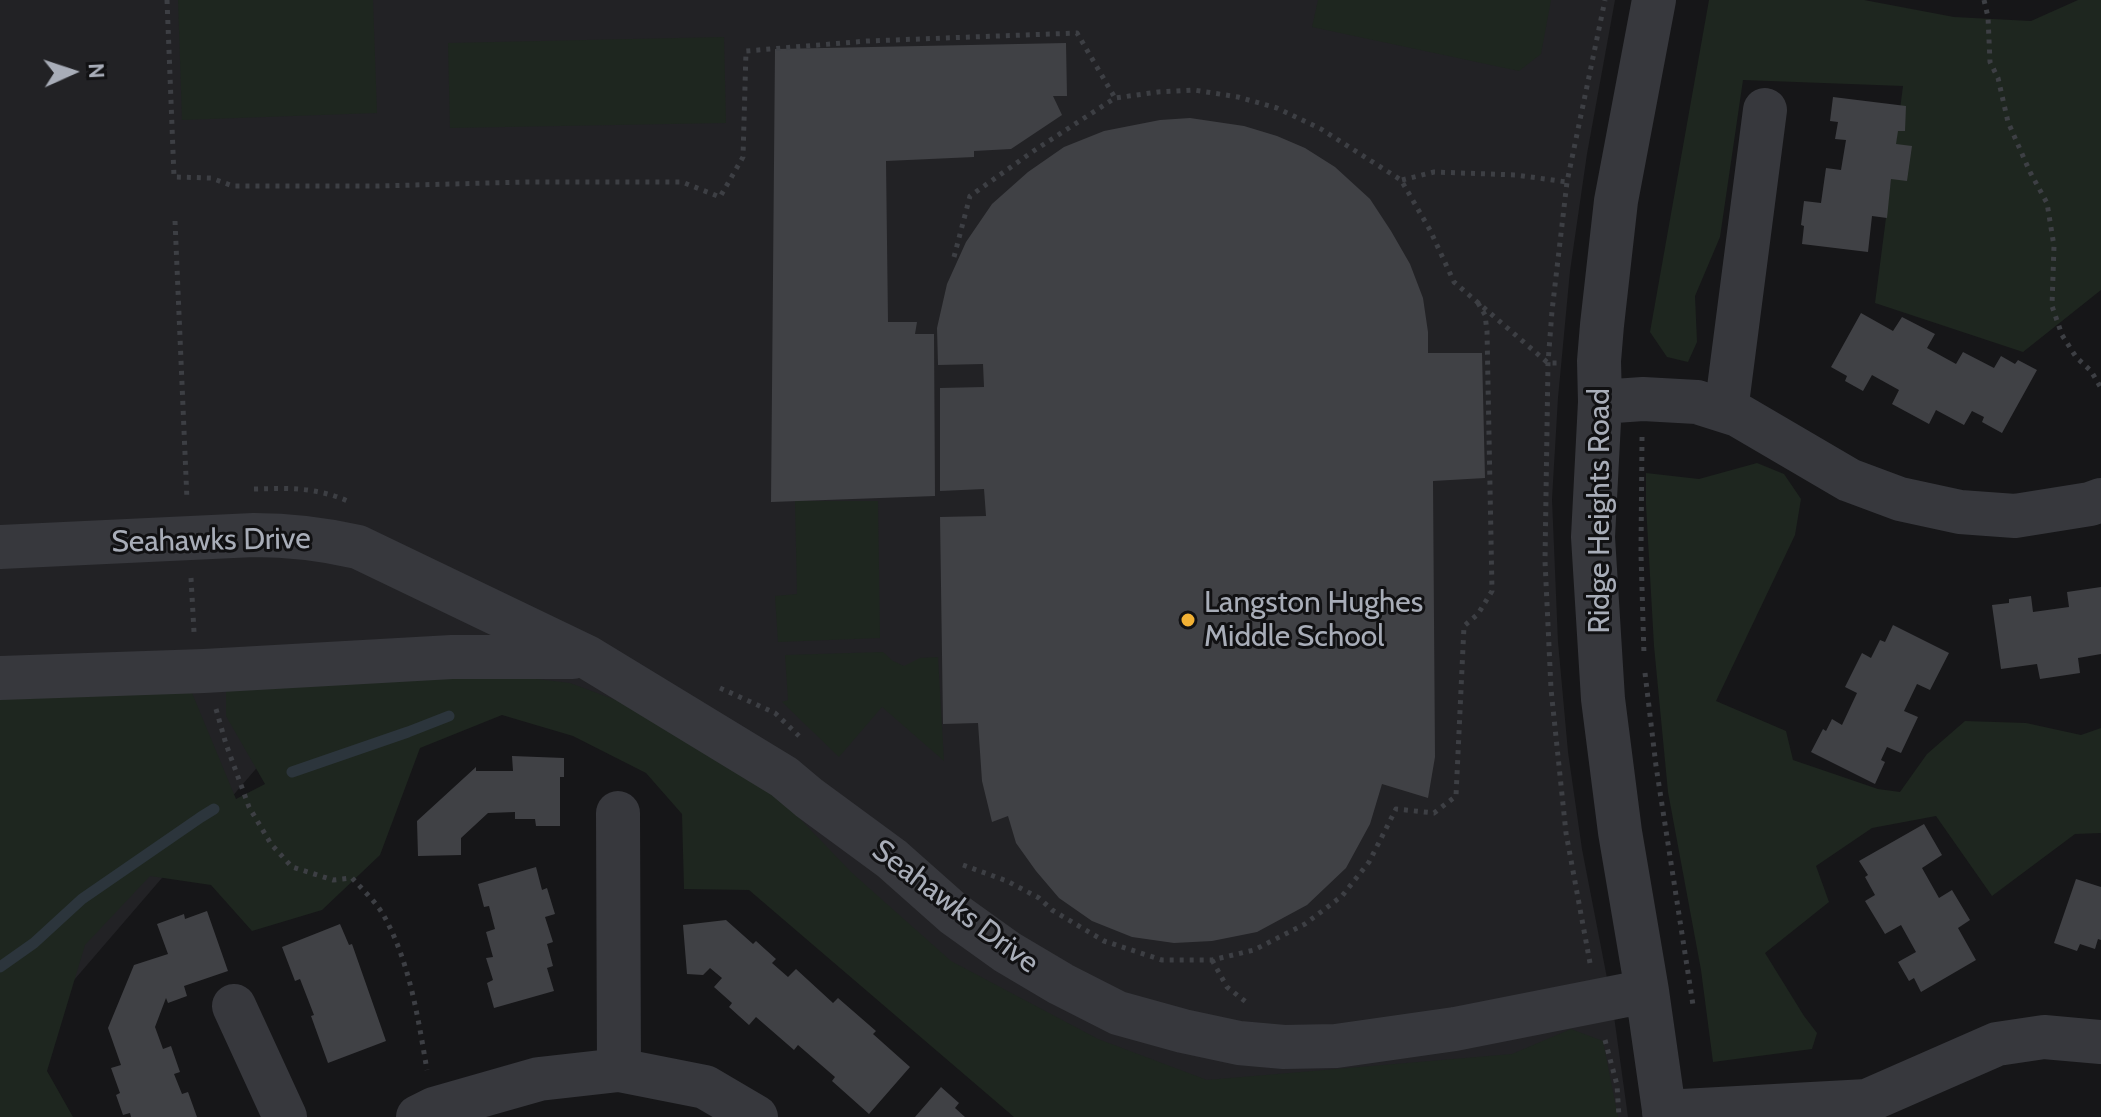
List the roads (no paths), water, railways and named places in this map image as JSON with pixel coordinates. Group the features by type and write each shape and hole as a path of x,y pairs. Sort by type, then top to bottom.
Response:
{"street":[{"name":"Ridge Heights Road","path":"1654,0 1616,201 1599,361 1593,537 1603,699 1620,832 1664,1115"},
{"path":"1726,411 1765,110"},
{"path":"1600,402 1643,399 1697,402 1738,415 1849,480 1900,499 1960,512 2015,516 2101,500"},
{"name":"Seahawks Drive","path":"0,547 287,535 358,547 587,657 784,777 892,859 954,914 1007,952 1061,984 1118,1013 1183,1031 1239,1043 1284,1047 1336,1046 1455,1029 1647,991"},
{"path":"0,678 452,657 587,657"},
{"path":"618,813 619,1070"},
{"path":"234,1006 285,1117"},
{"path":"1664,1115 1867,1101 1997,1044 2044,1037 2101,1042"},
{"path":"426,1113 539,1079 619,1070 705,1087 756,1117"}],"waterway":[{"path":"292,772 449,716"},
{"path":"0,967 34,943 82,899 214,809"}],"place":[{"name":"Langston Hughes Middle School","path":"1188,620"}]}
